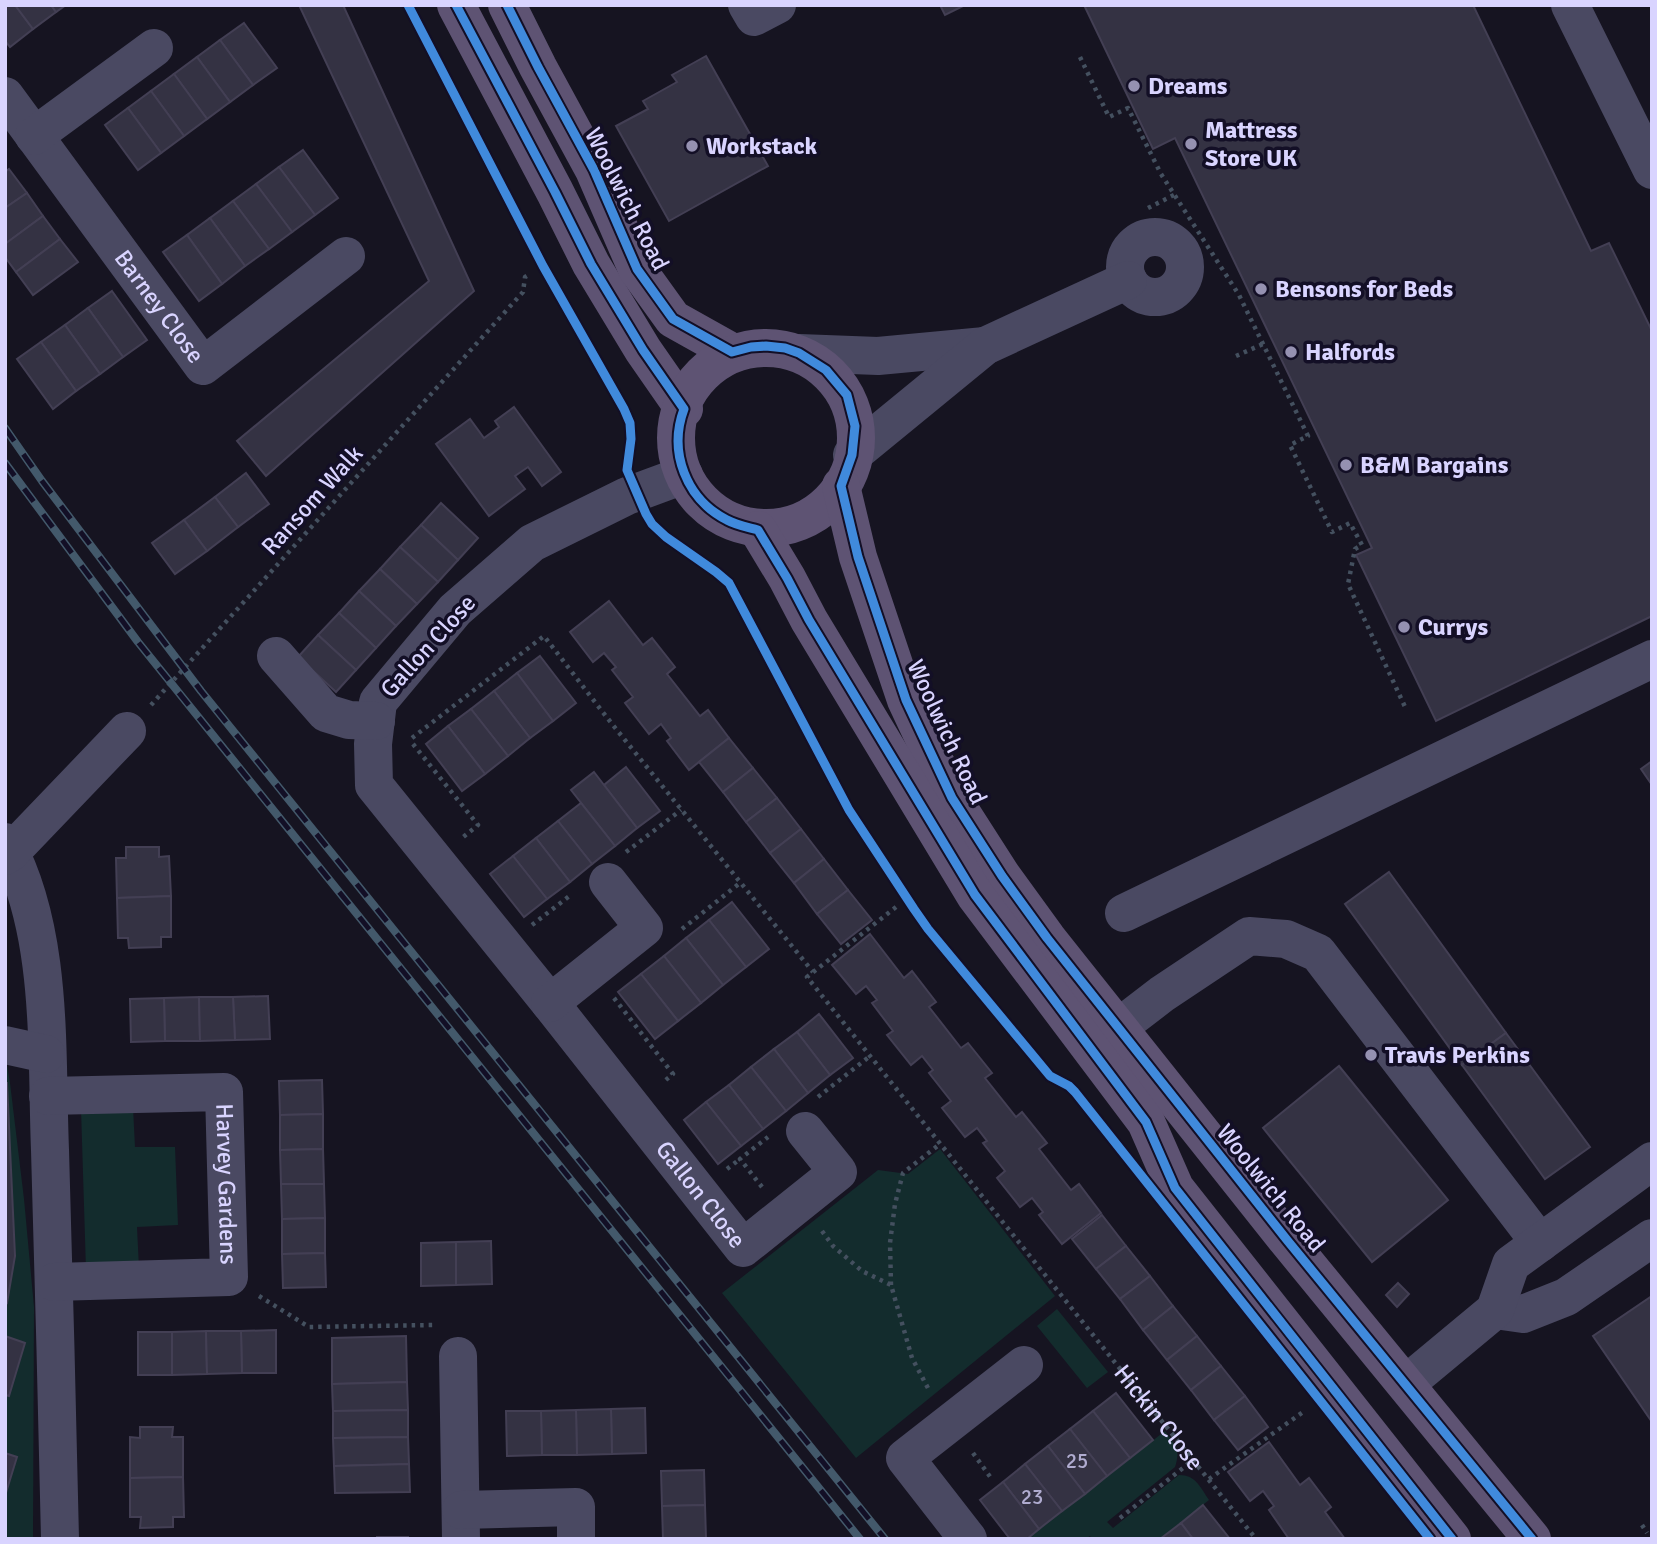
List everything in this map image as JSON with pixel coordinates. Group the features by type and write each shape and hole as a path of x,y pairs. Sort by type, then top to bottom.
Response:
{"main road":[{"path":"456,5 591,264 643,350 684,410"},
{"name":"Woolwich Road","path":"507,5 594,170 637,269 673,319 732,352"},
{"name":"Woolwich Road","path":"847,470 825,506 801,522 758,530 741,526 725,520 702,502 684,475 677,447 679,423 692,392 710,366 732,352 751,347 785,348 799,353 826,370 847,395 855,426 847,470 858,557 906,700 952,798 1002,876 1040,928 1287,1240 1532,1539"},
{"path":"758,530 809,620 975,895 1146,1122 1174,1188 1452,1539"}],"street":[{"path":"1570,5 1652,170"},
{"path":"34,136 154,48"},
{"name":"Barney Close","path":"5,96 202,366 346,256"},
{"path":"847,470 985,346 1128,280"},
{"path":"799,353 878,356 985,346"},
{"name":"Gallon Close","path":"684,475 627,496 533,543 455,610 378,702 373,744 374,785 743,1248 838,1172 805,1131"},
{"path":"276,656 326,713 349,720 376,721"},
{"path":"1124,913 1652,659"},
{"path":"60,1539 44,1002 39,951 29,902 7,850 127,731"},
{"path":"550,1003 644,928 603,876"},
{"path":"1119,1027 1162,994 1249,936 1286,939 1318,953 1540,1243"},
{"path":"5,1045 46,1054"},
{"name":"Harvey Gardens","path":"48,1096 224,1092 229,1277 54,1282"},
{"path":"1406,1384 1495,1310 1511,1264 1652,1161"},
{"path":"1495,1310 1523,1314 1566,1297 1652,1238"},
{"path":"458,1356 461,1524 576,1507 576,1539"},
{"path":"968,1539 905,1458 1024,1365"}],"path":[{"path":"1080,57 1109,117 1128,108 1161,174 1239,295 1308,436 1290,445 1332,532 1350,523 1362,545 1355,549 1348,584 1406,709"},
{"path":"1148,208 1174,195"},
{"path":"1236,356 1263,344"},
{"path":"458,841 478,825 410,740 544,636 813,972 897,907"},
{"path":"527,929 603,876 681,810"},
{"path":"931,1395 912,1358 891,1285 890,1243 895,1204 903,1173 940,1144"},
{"path":"800,1203 833,1246 862,1271 891,1285"},
{"path":"251,1291 309,1327 456,1324 458,1356"},
{"path":"1209,1479 1303,1412"},
{"path":"1120,1518 1193,1459"},
{"path":"1642,1525 1647,1532"}],"green space":[{"path":"5,1053 24,1199 34,1307 33,1539 5,1539"},
{"path":"133,1107 135,1147 175,1147 178,1225 137,1227 139,1268 86,1270 81,1109"},
{"path":"940,1149 1055,1296 856,1458 722,1293 878,1170 908,1174"},
{"path":"1057,1309 1108,1372 1087,1388 1037,1326"},
{"path":"1165,1431 1177,1451 1175,1467 1107,1522 1113,1528 1179,1475 1190,1477 1209,1500 1160,1539 1092,1539 1090,1536 1086,1539 1027,1539"}],"building":[{"path":"5,5 15,5 33,29 10,47 5,41"},
{"path":"15,5 51,5 56,12 33,29"},
{"path":"51,5 66,5 56,12"},
{"path":"299,5 343,5 474,291 266,476 237,441 429,281"},
{"path":"940,5 965,5 945,15"},
{"path":"1084,5 1473,5 1591,251 1609,243 1652,331 1652,616 1436,721 1356,555 1372,548 1175,138 1153,149"},
{"path":"244,23 277,68 253,85 220,40"},
{"path":"220,40 253,85 230,102 197,57"},
{"name":"Workstack","path":"706,56 768,166 669,221 616,126 648,109 643,101 677,82 672,75"},
{"path":"197,57 230,102 207,119 174,74"},
{"path":"174,74 207,119 184,136 151,91"},
{"path":"151,91 184,136 161,153 128,108"},
{"path":"128,108 161,153 138,170 105,125"},
{"path":"303,150 338,198 315,215 279,167"},
{"path":"279,167 315,215 292,232 256,184"},
{"path":"9,169 27,193 5,208 5,172"},
{"path":"256,184 292,232 269,249 233,201"},
{"path":"27,193 43,216 5,244 5,208"},
{"path":"233,201 269,249 245,266 210,218"},
{"path":"43,216 60,239 16,272 5,257 5,244"},
{"path":"210,218 245,266 222,284 187,235"},
{"path":"187,235 222,284 199,301 163,252"},
{"path":"60,239 78,262 33,295 16,272"},
{"path":"112,291 147,340 123,357 88,308"},
{"path":"88,308 123,357 100,374 65,325"},
{"path":"65,325 100,374 76,391 41,342"},
{"path":"41,342 76,391 53,409 17,359"},
{"path":"514,407 561,472 542,486 528,467 515,476 525,489 489,516 436,444 470,419 484,438 499,427 495,421"},
{"path":"246,473 269,504 238,527 215,497"},
{"path":"215,497 238,527 207,551 184,520"},
{"path":"441,503 478,538 458,560 421,525"},
{"path":"184,520 207,551 175,574 152,543"},
{"path":"421,525 458,560 438,582 400,547"},
{"path":"400,547 438,582 417,604 380,569"},
{"path":"380,569 417,604 396,626 359,591"},
{"path":"359,591 396,626 376,648 339,613"},
{"path":"609,601 643,645 652,638 675,667 667,674 700,716 708,710 729,738 689,770 667,741 671,738 661,724 649,734 625,703 633,697 612,670 616,667 604,653 593,662 570,632"},
{"path":"339,613 376,648 356,670 318,635"},
{"path":"318,635 356,670 336,692 298,657"},
{"path":"540,656 576,703 553,721 517,673"},
{"path":"517,673 553,721 530,738 494,691"},
{"path":"494,691 530,738 508,756 471,709"},
{"path":"471,709 508,756 485,774 448,726"},
{"path":"448,726 485,774 462,791 426,744"},
{"path":"729,738 753,768 723,792 699,762"},
{"path":"1652,761 1652,785 1641,769"},
{"path":"626,767 660,811 637,828 604,785"},
{"path":"753,768 777,798 746,822 723,792"},
{"path":"594,772 637,828 615,846 571,790"},
{"path":"777,798 801,829 770,853 746,822"},
{"path":"581,803 615,846 592,864 558,821"},
{"path":"558,821 592,864 570,882 536,838"},
{"path":"801,829 824,859 794,883 770,853"},
{"path":"536,838 570,882 547,899 513,856"},
{"path":"126,847 159,847 159,857 169,856 171,896 117,898 116,858 126,858"},
{"path":"513,856 547,899 524,917 490,874"},
{"path":"824,859 848,890 817,914 794,883"},
{"path":"1389,872 1506,1033 1462,1065 1345,904"},
{"path":"848,890 872,920 841,944 817,914"},
{"path":"171,896 171,937 161,937 161,947 129,948 128,938 118,938 117,898"},
{"path":"732,902 769,949 746,967 709,920"},
{"path":"709,920 746,967 723,985 686,938"},
{"path":"870,934 904,978 912,971 936,1002 929,1007 961,1048 968,1043 992,1073 985,1078 1016,1117 1022,1112 1047,1143 1039,1149 1071,1190 1079,1184 1101,1213 1062,1244 1039,1215 1043,1212 1032,1198 1020,1207 997,1178 1005,1171 983,1143 987,1141 977,1128 965,1137 942,1108 951,1101 929,1073 933,1070 922,1056 911,1065 887,1035 893,1031 872,1003 877,1000 866,986 856,994 832,965"},
{"path":"686,938 723,985 701,1003 664,956"},
{"path":"664,956 701,1003 678,1021 641,974"},
{"path":"641,974 678,1021 655,1039 618,992"},
{"path":"268,996 270,1039 235,1040 233,997"},
{"path":"199,997 200,1041 165,1041 164,998"},
{"path":"199,997 233,997 235,1040 200,1041"},
{"path":"164,998 165,1041 131,1042 130,999"},
{"path":"819,1014 853,1058 830,1075 797,1032"},
{"path":"797,1032 830,1075 808,1093 774,1049"},
{"path":"1506,1033 1590,1147 1545,1179 1462,1065"},
{"path":"774,1049 808,1093 786,1111 751,1067"},
{"path":"1339,1066 1448,1200 1372,1262 1263,1128"},
{"path":"751,1067 786,1111 763,1129 729,1085"},
{"path":"322,1080 323,1114 280,1115 279,1081"},
{"path":"5,1083 15,1256 7,1303 5,1302"},
{"path":"729,1085 763,1129 741,1146 706,1102"},
{"path":"706,1102 741,1146 718,1164 684,1120"},
{"path":"323,1114 323,1149 280,1150 280,1115"},
{"path":"323,1149 324,1184 281,1184 280,1150"},
{"path":"281,1184 324,1184 325,1218 282,1219"},
{"path":"1102,1215 1126,1246 1096,1269 1072,1239"},
{"path":"325,1218 325,1253 282,1254 282,1219"},
{"path":"491,1241 492,1284 456,1285 456,1242"},
{"path":"456,1242 456,1285 421,1286 421,1243"},
{"path":"1126,1246 1150,1276 1120,1299 1096,1269"},
{"path":"325,1253 326,1287 283,1288 282,1254"},
{"path":"1150,1276 1173,1306 1143,1330 1120,1299"},
{"path":"1398,1283 1409,1294 1397,1307 1386,1295"},
{"path":"1652,1296 1652,1422 1593,1336"},
{"path":"1173,1306 1197,1336 1167,1360 1143,1330"},
{"path":"276,1330 276,1373 242,1373 241,1331"},
{"path":"206,1331 207,1374 172,1375 172,1332"},
{"path":"206,1331 241,1331 242,1373 207,1374"},
{"path":"138,1332 172,1332 172,1375 138,1375"},
{"path":"5,1336 25,1343 9,1396 5,1395"},
{"path":"406,1336 407,1382 332,1384 332,1338"},
{"path":"1197,1336 1221,1366 1191,1390 1167,1360"},
{"path":"1221,1366 1245,1396 1214,1420 1191,1390"},
{"path":"407,1382 408,1410 333,1411 332,1384"},
{"path":"1116,1393 1153,1440 1130,1458 1093,1411"},
{"path":"1245,1396 1268,1427 1238,1450 1214,1420"},
{"path":"645,1408 646,1453 612,1454 611,1409"},
{"path":"611,1409 612,1454 577,1455 576,1410"},
{"path":"408,1410 408,1437 333,1438 333,1411"},
{"path":"576,1410 577,1455 542,1455 541,1411"},
{"path":"506,1411 541,1411 542,1455 507,1456"},
{"path":"1093,1411 1130,1458 1107,1476 1070,1429"},
{"path":"140,1427 173,1427 172,1437 183,1437 183,1477 130,1478 130,1437 140,1438"},
{"path":"1070,1429 1107,1476 1085,1494 1048,1446"},
{"path":"408,1437 409,1464 334,1466 333,1438"},
{"path":"1269,1442 1300,1485 1309,1478 1331,1507 1325,1512 1345,1539 1289,1539 1269,1510 1274,1506 1263,1491 1250,1501 1228,1472"},
{"path":"1048,1446 1085,1494 1062,1511 1025,1464"},
{"path":"5,1453 17,1457 5,1496"},
{"path":"409,1464 410,1492 335,1493 334,1466"},
{"path":"1025,1464 1062,1511 1039,1529 1003,1482"},
{"path":"704,1470 705,1505 662,1506 661,1471"},
{"path":"183,1477 184,1517 173,1517 173,1527 140,1528 141,1517 130,1517 130,1478"},
{"path":"1003,1482 1039,1529 1027,1539 1010,1539 980,1500"},
{"path":"705,1505 706,1539 663,1539 662,1506"},
{"path":"1203,1505 1230,1539 1193,1539 1181,1523"},
{"path":"1181,1523 1193,1539 1160,1539"},
{"path":"408,1537 408,1539 377,1539"}],"railway":[{"path":"5,428 201,691 885,1539"},
{"path":"5,463 138,642 860,1539"}],"cycle path":[{"path":"408,5 543,266 624,409 630,423 631,439 627,470 652,524 729,583 849,810 928,929 1050,1076 1075,1092 1430,1539"},
{"path":"456,5 591,264 643,350 684,409 678,442 684,473 691,487 713,511 730,522 758,530 809,620 975,895 1146,1122 1175,1188 1452,1539"},
{"path":"507,5 594,170 637,269 673,319 732,352 766,346 799,353 826,370 847,395 855,426 852,455 841,486 858,557 906,700 952,798 1002,876 1047,938 1287,1240 1532,1539"}],"place":[{"name":"Dreams","path":"1134,86"},
{"name":"Mattress Store UK","path":"1191,144"},
{"name":"Workstack","path":"692,146"},
{"name":"Bensons for Beds","path":"1261,289"},
{"name":"Halfords","path":"1291,352"},
{"name":"B&M Bargains","path":"1346,465"},
{"name":"Currys","path":"1404,627"},
{"name":"Travis Perkins","path":"1371,1055"}]}
